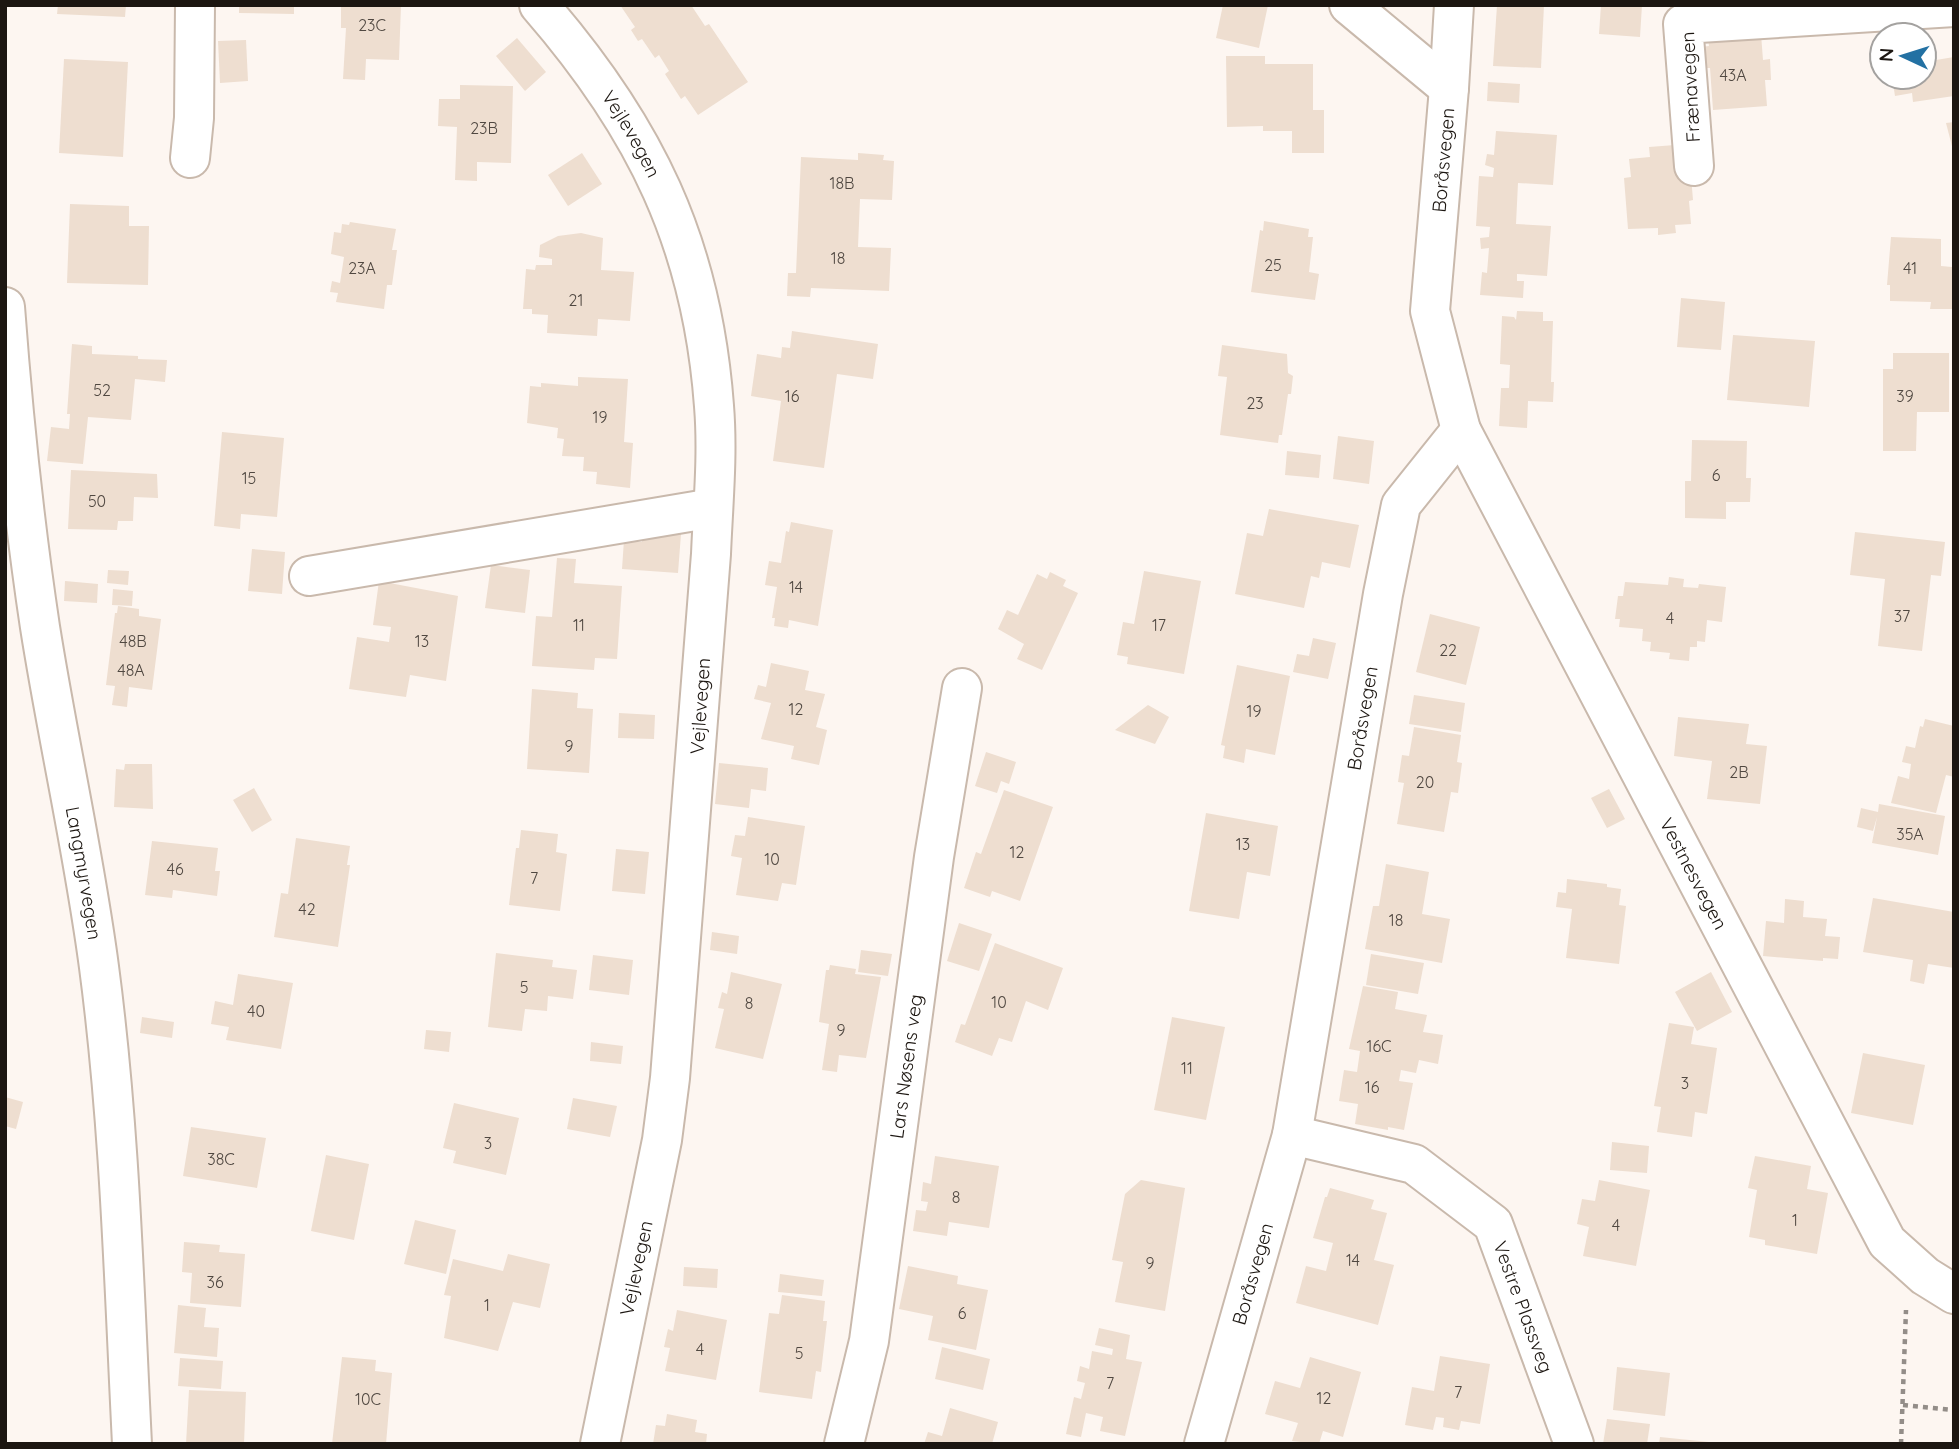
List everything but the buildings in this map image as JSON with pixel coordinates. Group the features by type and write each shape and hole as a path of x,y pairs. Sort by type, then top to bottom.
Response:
{"street":[{"path":"190,158 194,118 195,5"},
{"name":"Vejlevegen","path":"539,5 606,89 634,134 679,227 695,279 714,406 713,508 670,1078 662,1140 600,1444"},
{"path":"1349,5 1449,88"},
{"name":"Boråsvegen","path":"1204,1444 1292,1135 1383,594 1401,505 1461,430 1430,312 1454,5"},
{"name":"Frænavegen","path":"1694,166 1683,24 1954,7"},
{"name":"Langmyrvegen","path":"5,307 13,409 38,611 100,971 111,1078 132,1444"},
{"name":"Vestnesvegen","path":"1461,430 1887,1242 1925,1276 1954,1293"},
{"path":"309,576 713,508"},
{"name":"Lars Nøsens veg","path":"844,1444 869,1341 934,857 962,688"},
{"name":"Vestre Plassveg","path":"1292,1135 1414,1164 1493,1224 1574,1444"}],"path":[{"path":"1901,1444 1906,1305"},
{"path":"1903,1405 1954,1409"}]}
